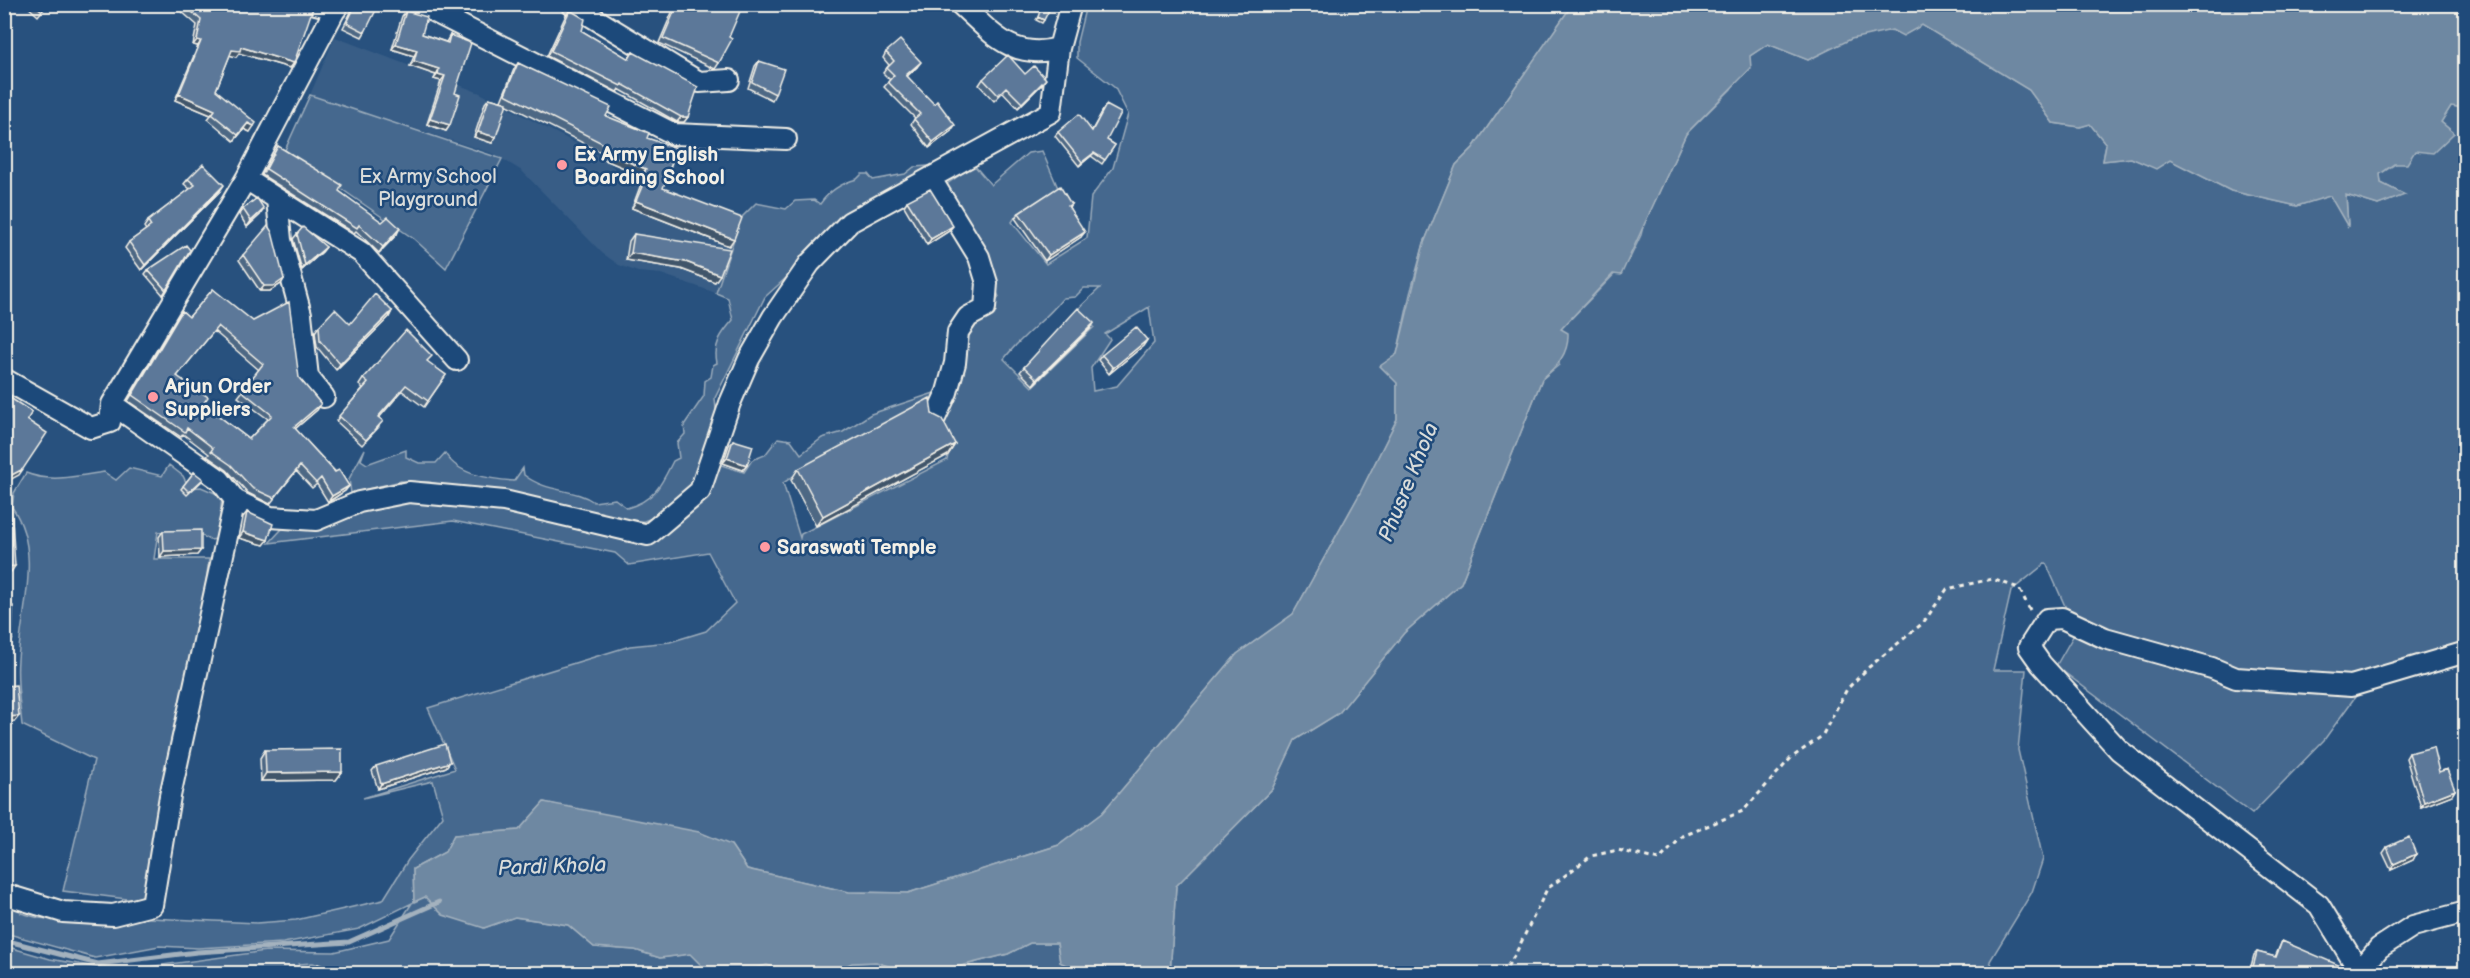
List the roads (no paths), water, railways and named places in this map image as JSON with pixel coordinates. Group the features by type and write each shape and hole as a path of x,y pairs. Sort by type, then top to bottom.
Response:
{"street":[{"path":"4,379 91,428 110,422 112,404 246,179 337,7 316,4"},
{"path":"419,4 674,134 786,139"},
{"path":"571,4 699,82 729,80"},
{"path":"960,4 1006,46 1039,54 1059,48"},
{"path":"112,404 220,480 235,500 270,516 316,520 359,502 408,492 504,501 648,535 700,491 730,403 749,359 773,317 810,263 850,222 1051,112 1059,48 1071,4"},
{"path":"246,179 362,253 456,360"},
{"path":"931,179 979,257 987,283 985,308 968,317 958,332 955,363 947,392 935,418"},
{"path":"277,199 280,240 301,314 308,376 324,397"},
{"path":"4,894 63,912 113,915 152,905 171,796 235,500"},
{"path":"2466,652 2380,680 2342,686 2236,678 2212,668 2105,638 2062,618 2047,619 2029,646 2041,664 2084,715 2119,750 2319,905 2360,973 2379,948 2413,926 2466,912"}],"water":[{"name":"Phusre Khola","path":"2295,4 2344,8 2350,4 2465,5 2465,108 2451,106 2441,122 2454,133 2433,153 2415,151 2407,164 2394,164 2380,174 2381,183 2405,195 2378,205 2346,195 2348,227 2330,196 2297,206 2231,191 2170,160 2156,169 2131,158 2103,161 2106,144 2090,124 2080,127 2053,123 2029,90 1922,25 1903,36 1892,30 1851,39 1808,60 1768,44 1750,56 1751,68 1686,134 1621,275 1613,274 1561,329 1568,333 1564,353 1542,379 1461,583 1404,633 1339,713 1295,740 1272,789 1176,886 1170,973 1081,973 1060,962 1057,943 1030,943 1008,954 941,971 909,973 876,962 852,963 830,973 790,973 767,965 740,972 709,973 690,954 660,958 635,950 594,947 568,925 515,917 484,928 443,915 425,897 414,902 413,869 445,852 454,835 519,830 544,802 699,832 731,845 747,869 849,892 908,893 1059,845 1102,813 1237,654 1293,614 1359,495 1397,419 1397,383 1380,366 1397,354 1424,243 1456,165 1473,148 1572,5"}],"waterway":[{"name":"Pardi Khola","path":"4,940 98,964 197,952 349,942 439,902"}],"place":[{"name":"Ex Army English Boarding School","path":"562,165"},
{"name":"Arjun Order Suppliers","path":"153,397"},
{"name":"Saraswati Temple","path":"765,547"}],"park label":[{"name":"Ex Army School Playground","path":"428,188"}]}
